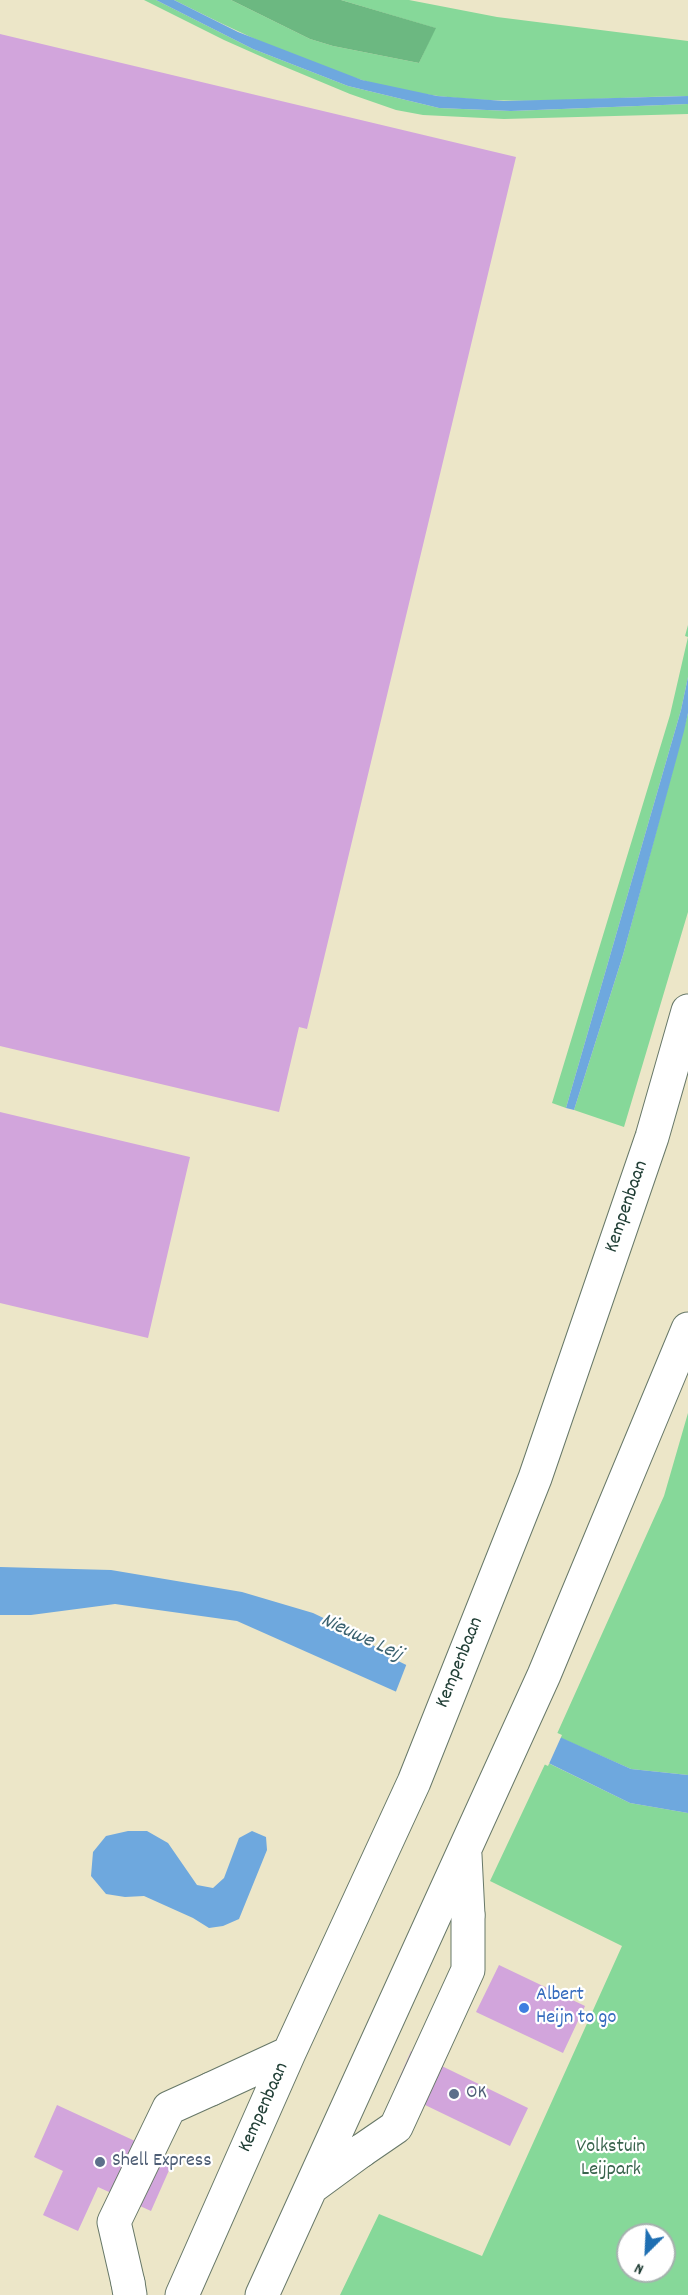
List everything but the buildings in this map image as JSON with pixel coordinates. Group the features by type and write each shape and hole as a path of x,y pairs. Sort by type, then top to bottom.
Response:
{"main road":[{"name":"Kempenbaan","path":"182,2295 289,2053 414,1782 535,1478 652,1137 688,1011"},
{"path":"262,2295 544,1675 688,1329"},
{"path":"311,2188 396,2127 468,1970 465,1847"},
{"path":"129,2289 114,2222 169,2108 289,2053"}],"green space":[{"path":"144,0 156,0 253,49 348,86 439,108 511,111 688,104 688,114 504,119 423,115 396,110 350,94 278,64"},
{"path":"174,0 231,0 310,39 333,46 419,63 435,28 341,0 409,0 497,17 688,41 688,96 500,100 438,96 403,90 335,72 237,31"},
{"path":"231,0 341,0 436,28 419,63 333,46 310,39"},
{"path":"688,637 688,677 681,710 566,1108 552,1103 670,715"},
{"path":"688,713 688,912 624,1127 574,1110 623,955"},
{"path":"688,1413 688,1775 631,1769 556,1736 664,1496"},
{"name":"Volkstuin Leijpark","path":"546,1762 630,1803 688,1813 688,2295 340,2295 379,2214 482,2256 622,1946 490,1881"}],"water":[{"path":"156,0 174,0 238,32 362,80 437,96 504,101 688,96 688,104 511,111 439,108 348,86 253,49"},
{"path":"688,677 688,713 684,731 623,955 574,1110 566,1108 681,710"},
{"name":"Nieuwe Leij","path":"0,1567 111,1570 242,1592 313,1613 355,1633 392,1658 482,1702 631,1769 688,1775 688,1813 630,1803 471,1725 237,1621 115,1604 31,1615 0,1615"},
{"path":"128,1831 147,1831 168,1843 197,1885 213,1888 224,1878 239,1838 252,1831 266,1837 267,1850 239,1919 223,1926 209,1928 193,1918 144,1896 125,1897 106,1894 91,1876 93,1852 106,1836"}],"pier":[{"path":"407,1663 562,1735 548,1766 395,1694"}],"place":[{"name":"Albert Heijn to go","path":"524,2008"},
{"name":"OK","path":"454,2094"},
{"name":"Shell Express","path":"100,2162"}]}
